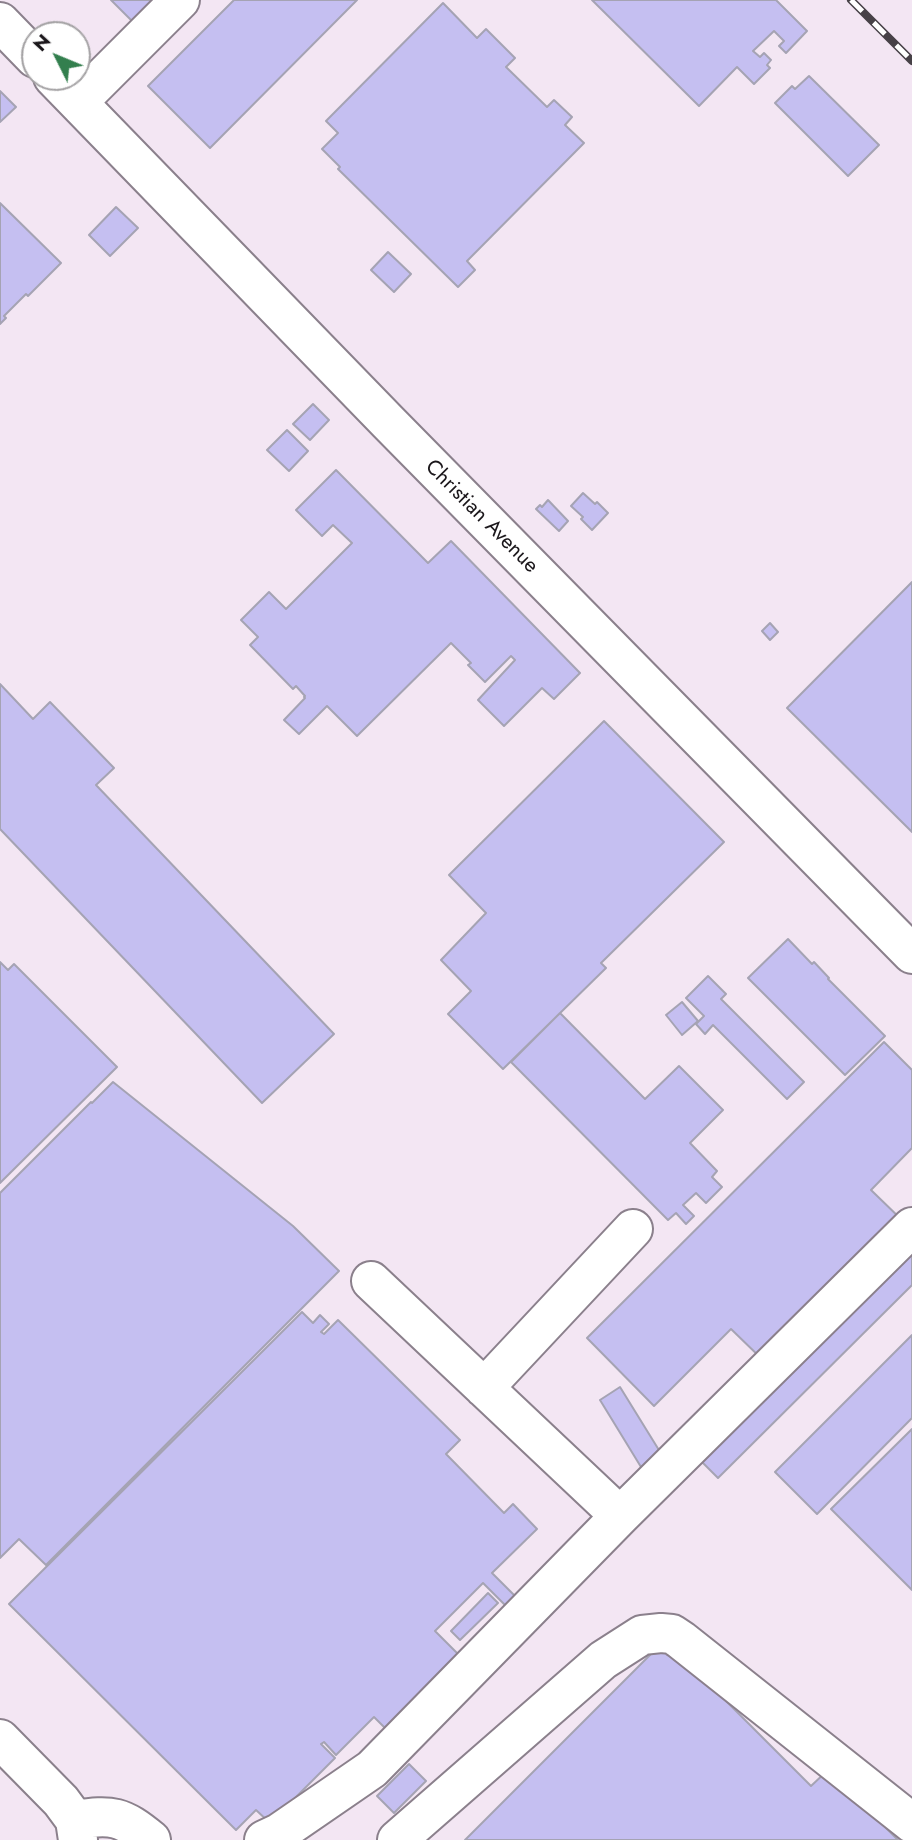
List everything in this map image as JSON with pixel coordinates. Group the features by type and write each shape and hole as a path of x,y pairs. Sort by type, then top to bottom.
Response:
{"street":[{"path":"91,69 180,0"},
{"path":"0,22 21,44"},
{"name":"Christian Avenue","path":"67,91 388,422 912,954"},
{"path":"264,1840 279,1833 372,1769 620,1516 912,1227"},
{"path":"484,1388 633,1229"},
{"path":"371,1281 620,1516"},
{"path":"397,1840 603,1660 642,1635 661,1633 672,1634 681,1640 912,1823"},
{"path":"0,1739 61,1801 76,1830 97,1816 113,1817 125,1821 151,1840"}],"building":[{"path":"111,0 157,0 134,23"},
{"path":"234,0 357,0 210,148 148,86"},
{"path":"592,0 776,0 807,31 786,53 779,46 784,41 774,31 753,51 760,57 764,53 771,60 767,65 770,68 754,84 737,67 699,106"},
{"path":"443,3 477,38 486,29 515,58 506,67 547,107 554,100 572,117 565,125 584,143 467,261 475,270 458,287 338,169 340,167 322,149 338,133 326,121"},
{"path":"809,76 879,145 848,176 775,103 792,86 795,89"},
{"path":"0,91 16,107 0,122"},
{"path":"0,203 61,263 4,316 6,318 0,324"},
{"path":"116,207 138,228 110,256 89,235"},
{"path":"388,252 411,274 394,292 371,270"},
{"path":"313,404 329,420 310,440 293,424"},
{"path":"287,430 308,451 289,471 267,450"},
{"path":"336,470 428,563 451,541 580,673 554,699 542,688 504,726 478,700 515,660 511,656 485,682 451,643 357,736 327,706 299,734 284,720 305,696 296,686 293,689 250,645 258,637 241,620 269,592 286,609 352,543 333,525 322,536 296,510"},
{"path":"583,493 608,513 592,530 571,506"},
{"path":"548,500 568,521 559,531 536,509"},
{"path":"912,582 912,832 787,708"},
{"path":"770,623 778,632 770,640 762,631"},
{"path":"0,684 33,719 50,702 114,768 96,785 334,1034 262,1103 0,829"},
{"path":"604,721 724,842 601,963 606,968 503,1069 448,1014 471,991 441,960 486,913 449,875"},
{"path":"788,939 812,964 814,962 885,1036 845,1075 748,978"},
{"path":"0,962 8,970 14,964 117,1067 0,1183"},
{"path":"708,976 726,994 721,999 804,1082 787,1099 713,1025 705,1034 696,1024 704,1016 686,998"},
{"path":"682,1002 698,1021 682,1035 666,1015"},
{"path":"560,1013 645,1099 679,1066 723,1110 690,1143 717,1171 712,1177 722,1187 706,1203 696,1193 683,1205 694,1216 686,1224 676,1213 668,1220 511,1062"},
{"path":"884,1042 912,1070 912,1148 871,1190 905,1223 765,1362 731,1329 654,1406 587,1338"},
{"path":"113,1082 293,1226 339,1271 46,1565 19,1539 0,1558 0,1193"},
{"path":"912,1246 912,1285 718,1478 699,1459"},
{"path":"302,1312 313,1323 320,1315 329,1324 321,1332 324,1334 338,1320 460,1440 446,1454 504,1513 513,1504 537,1529 492,1573 522,1603 513,1613 483,1583 435,1631 462,1658 389,1732 374,1717 336,1755 324,1742 321,1744 335,1758 270,1823 256,1810 236,1830 9,1604"},
{"path":"912,1335 912,1418 817,1514 775,1472"},
{"path":"620,1387 662,1455 641,1467 600,1400"},
{"path":"912,1429 912,1590 831,1509"},
{"path":"488,1593 498,1603 460,1640 451,1631"},
{"path":"665,1640 811,1786 828,1770 898,1840 465,1840"},
{"path":"409,1764 426,1781 394,1813 377,1796"}],"railway":[{"path":"851,0 912,61"}]}
